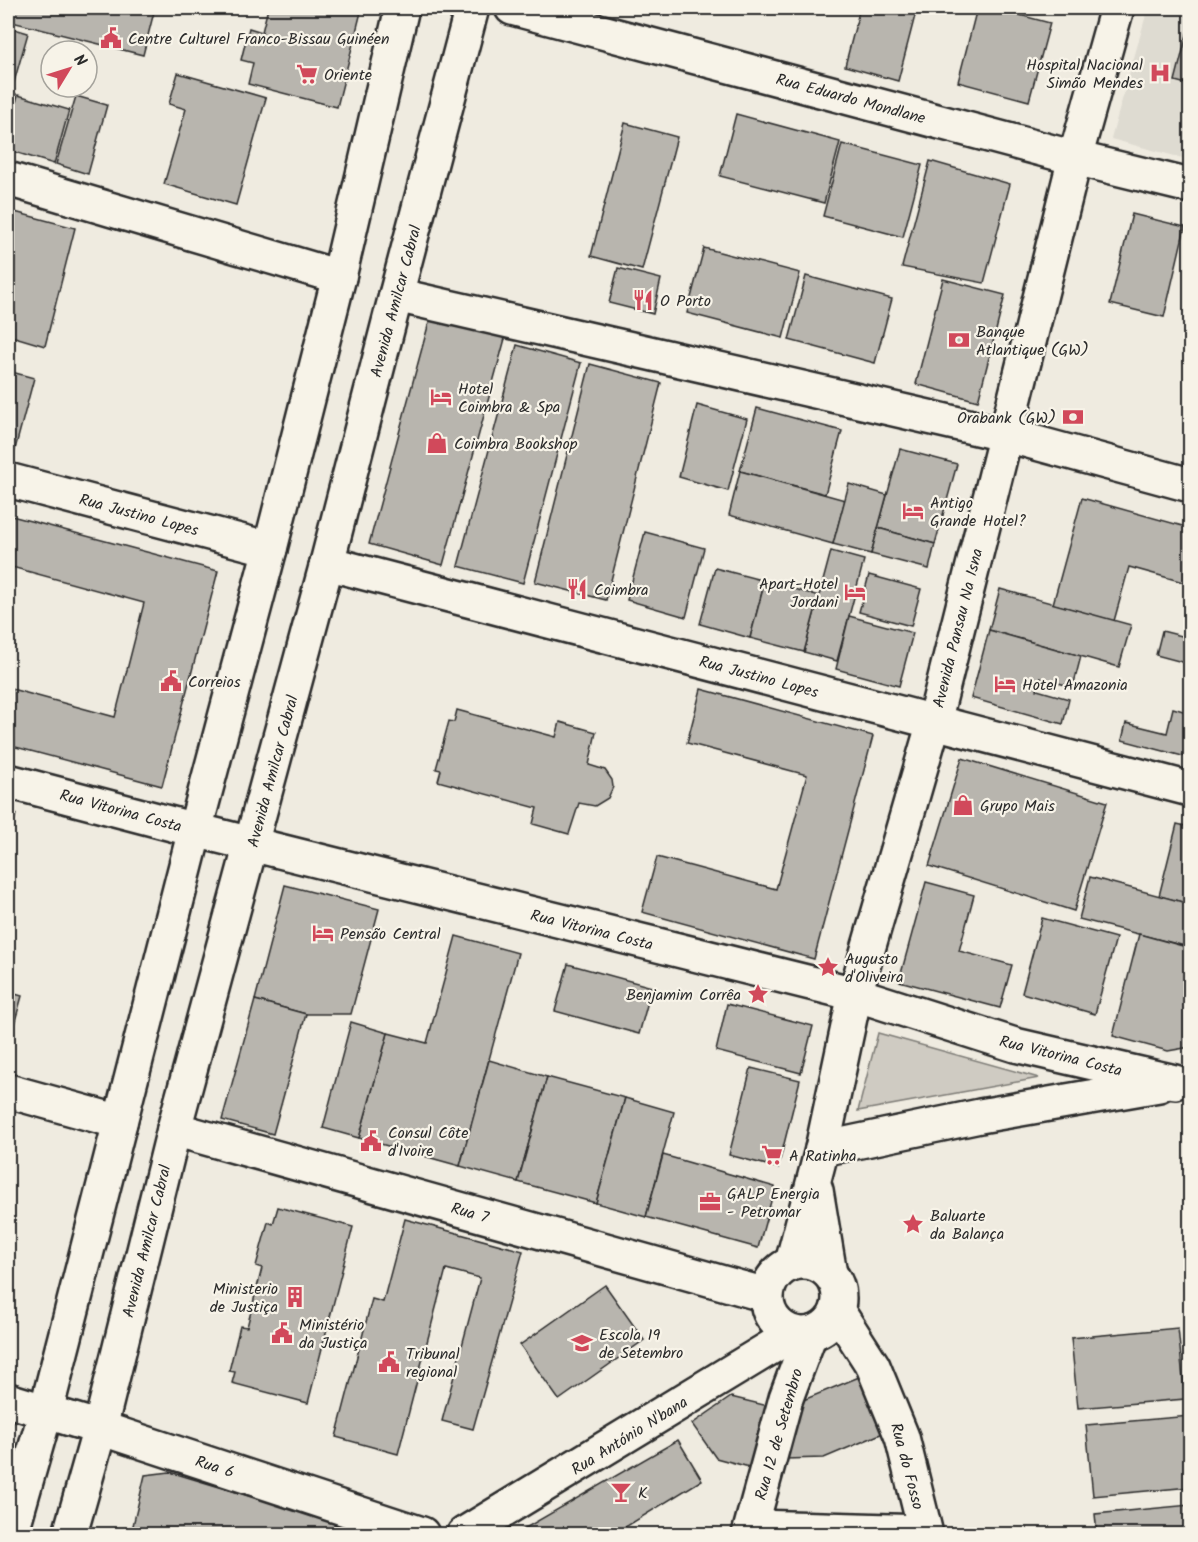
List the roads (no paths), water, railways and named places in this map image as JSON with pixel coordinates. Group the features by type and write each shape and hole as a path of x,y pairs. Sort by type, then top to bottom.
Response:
{"street":[{"path":"11,1534 46,1411 195,830 270,549 339,277 402,8"},
{"name":"Avenida Amilcar Cabral","path":"70,1534 100,1428 174,1129 327,564 472,8"},
{"name":"Rua Eduardo Mondlane","path":"512,8 1075,158 1191,186"},
{"name":"Avenida Pansau Na Isna","path":"792,1263 818,1163 855,994 933,722 1075,158 1116,8"},
{"path":"8,179 339,277"},
{"path":"396,295 1007,435 1191,485"},
{"name":"Rua Justino Lopes","path":"8,480 270,549"},
{"name":"Rua Justino Lopes","path":"327,564 1191,789"},
{"name":"Rua Vitorina Costa","path":"8,781 195,830 855,994 1015,1045 1183,1082"},
{"path":"818,1163 1025,1108 1183,1082"},
{"path":"8,1091 120,1122"},
{"name":"Rua 7","path":"174,1129 766,1295"},
{"name":"Avenida Pansau Na Isna","path":"818,1163 830,1274"},
{"path":"806,1261 819,1265 830,1274 837,1286 839,1299 837,1310 821,1331 801,1334 775,1321 768,1309 766,1295 769,1284 774,1275 792,1263 806,1261"},
{"name":"Rua do Fosso","path":"837,1310 873,1366 902,1437 926,1533"},
{"name":"Rua António N'bana","path":"464,1534 508,1520 801,1334"},
{"name":"Rua 12 de Setembro","path":"751,1531 801,1334"},
{"name":"Rua 6","path":"8,1400 422,1534"},
{"path":"751,1531 926,1533"}],"place":[{"name":"Centre Culturel Franco-Bissau Guinéen","path":"111,38"},
{"name":"Hospital Nacional Simão Mendes","path":"1160,73"},
{"name":"Oriente","path":"307,74"},
{"name":"O Porto","path":"643,300"},
{"name":"Banque Atlantique (GW)","path":"959,340"},
{"name":"Hotel Coimbra & Spa","path":"441,397"},
{"name":"Orabank (GW)","path":"1073,417"},
{"name":"Coimbra Bookshop","path":"437,443"},
{"name":"Antigo Grande Hotel?","path":"913,511"},
{"name":"Coimbra","path":"577,589"},
{"name":"Apart-Hotel Jordani","path":"855,592"},
{"name":"Correios","path":"171,681"},
{"name":"Hotel Amazonia","path":"1005,684"},
{"name":"Grupo Mais","path":"963,805"},
{"name":"Pensão Central","path":"323,933"},
{"name":"Augusto d'Oliveira","path":"828,967"},
{"name":"Benjamim Corrêa","path":"758,994"},
{"name":"Consul Côte d'Ivoire","path":"371,1141"},
{"name":"A Ratinha","path":"772,1155"},
{"name":"GALP Energia - Petromar","path":"710,1202"},
{"name":"Baluarte da Balança","path":"913,1224"},
{"name":"Ministerio de Justiça","path":"295,1297"},
{"name":"Ministério da Justiça","path":"282,1333"},
{"name":"Escola 19 de Setembro","path":"582,1343"},
{"name":"Tribunal regional","path":"389,1362"},
{"name":"K","path":"621,1492"}]}
